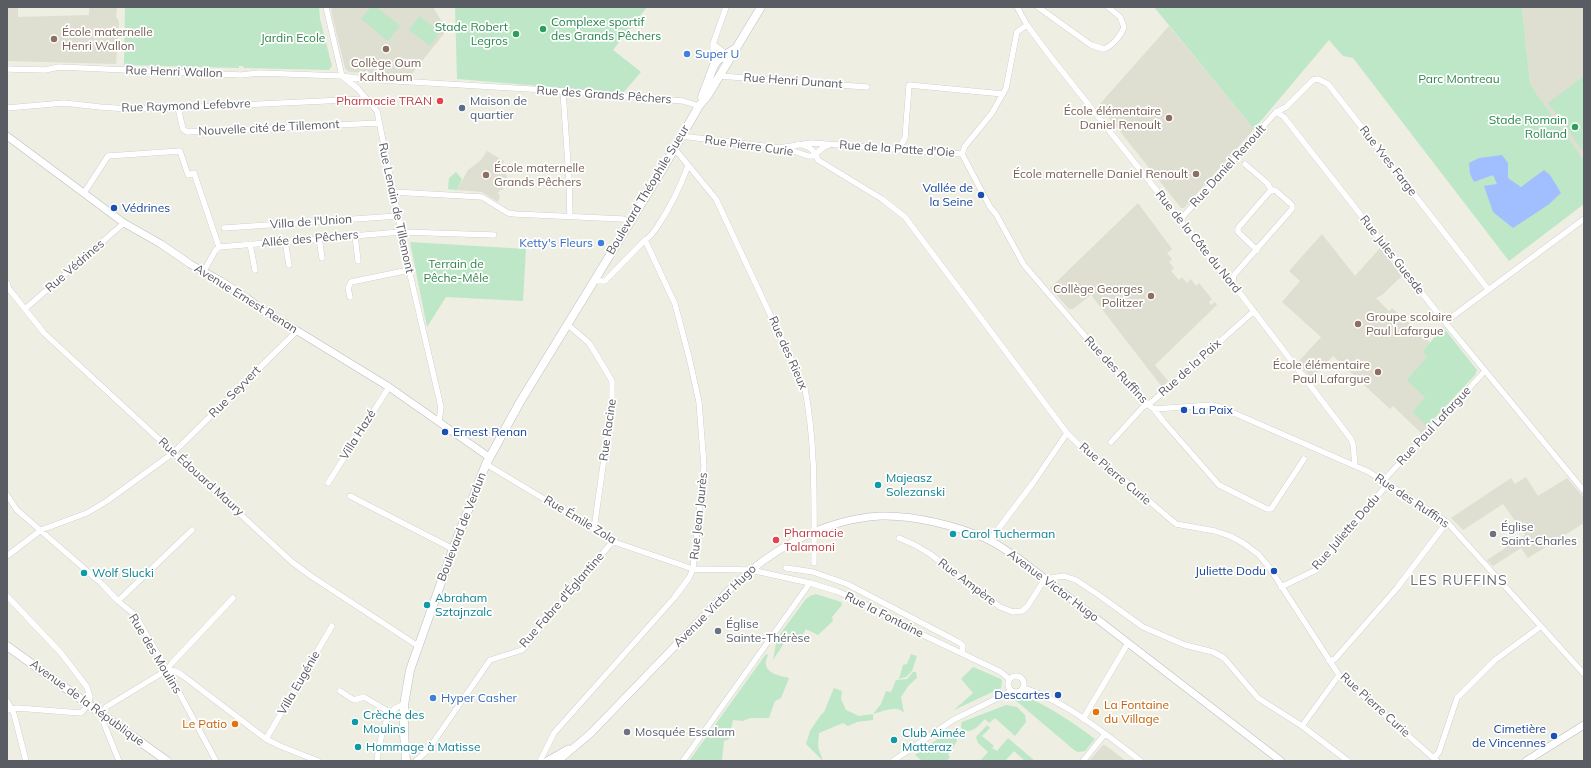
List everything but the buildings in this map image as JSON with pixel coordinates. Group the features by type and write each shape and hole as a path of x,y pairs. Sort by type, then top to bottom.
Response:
{"main road":[{"name":"Boulevard Théophile Sueur","path":"700,103 708,95 761,7"},
{"name":"Boulevard Théophile Sueur","path":"567,324 700,103 712,70 717,61 735,48"},
{"name":"Boulevard de Verdun","path":"406,761 404,705 410,670 453,549 488,460 504,429 567,324"},
{"name":"Avenue de la République","path":"7,646 167,761"}],"street":[{"path":"326,7 342,76"},
{"path":"717,61 713,44 726,7"},
{"path":"962,154 966,146 992,113 1006,88 1017,32 1027,25 1017,7"},
{"path":"1038,7 1091,45 1104,49 1122,33 1124,27 1120,17 1108,7"},
{"name":"Rue de la Côte du Nord","path":"1027,25 1222,273 1233,284 1351,440 1355,455 1355,465"},
{"path":"713,44 726,54"},
{"name":"Rue Henri Wallon","path":"7,69 45,70 59,67 241,75 259,73 342,76"},
{"name":"Rue des Grands Pêchers","path":"342,76 563,91 700,103"},
{"name":"Rue Lenain de Tillemont","path":"342,76 358,89 377,112 409,270 441,407 440,422"},
{"name":"Rue Henri Dunant","path":"719,76 867,87"},
{"name":"Rue Yves Farge","path":"1276,112 1286,108 1313,80 1318,79 1328,84 1488,289"},
{"path":"898,150 905,138 909,85 1003,94"},
{"path":"563,91 570,216"},
{"name":"Rue Raymond Lefebvre","path":"7,108 64,103 100,107 178,108 365,99"},
{"name":"Nouvelle cité de Tillemont","path":"178,108 183,129 187,132 379,123"},
{"name":"Rue Daniel Renoult","path":"1180,220 1276,112"},
{"name":"Rue Jules Guesde","path":"1276,112 1284,117 1445,322 1584,491"},
{"name":"Avenue Ernest Renan","path":"7,136 124,223 161,244 190,264 204,271 388,387 440,422 488,460"},
{"name":"Rue Pierre Curie","path":"681,136 788,149 808,156 816,154"},
{"name":"Rue de la Patte d'Oie","path":"779,148 811,143 962,154"},
{"name":"Rue Pierre Curie","path":"798,144 812,149 818,160 882,199 909,221 1067,433 1083,449 1122,478 1176,524 1215,531 1243,543 1258,554 1269,567 1339,675 1436,759"},
{"name":"Rue de la Patte d'Oie","path":"816,154 824,147 831,144"},
{"name":"Rue des Rieux","path":"674,148 716,199 805,389 811,417 814,563"},
{"path":"84,193 108,156 180,152 188,175 194,174 219,247 204,271"},
{"name":"Rue des Ruffins","path":"962,154 1024,266 1127,385 1146,404 1154,409 1212,405 1220,407 1369,472 1447,522 1540,627 1584,674"},
{"path":"1233,284 1234,275 1292,209 1292,205 1275,190 1272,191 1267,183 1245,164"},
{"path":"594,279 598,281 605,281 645,240 650,237 670,209 678,193 688,166"},
{"path":"1257,250 1238,232 1238,228 1272,191"},
{"path":"394,192 482,196 508,213 624,219 629,222"},
{"name":"Villa de l'Union","path":"224,228 398,216"},
{"path":"1445,322 1584,219"},
{"name":"Rue Védrines","path":"26,308 124,223"},
{"name":"Allée des Pêchers","path":"219,247 401,232 494,235"},
{"path":"355,235 358,261"},
{"path":"319,238 322,258"},
{"name":"Rue Jean Jaurès","path":"540,761 554,733 674,598 689,578 693,569 704,466 699,402 675,304 645,240"},
{"path":"285,241 289,265"},
{"path":"250,244 255,270"},
{"path":"350,297 348,288 352,282 409,270"},
{"name":"Rue Édouard Maury","path":"7,283 9,289 44,332 173,453 306,573 418,646"},
{"name":"Rue de la Paix","path":"1111,442 1146,404 1153,401 1254,311"},
{"name":"Rue Racine","path":"567,324 584,339 596,354 612,381 613,388 595,522 592,528"},
{"name":"Rue Seyvert","path":"7,556 40,530 87,513 107,501 173,453 297,331"},
{"name":"Rue Paul Lafargue","path":"1385,482 1485,370"},
{"name":"Villa Hazé","path":"328,483 388,387"},
{"path":"1154,409 1219,485 1267,509 1271,509 1304,459"},
{"path":"988,540 992,537 1033,482 1067,433"},
{"name":"Rue Émile Zola","path":"488,460 592,528 613,540 693,569 750,570"},
{"name":"Rue Juliette Dodu","path":"1281,587 1316,570 1385,487 1385,482"},
{"name":"Rue des Moulins","path":"7,495 17,510 102,584 134,615 167,670 216,761"},
{"path":"350,496 453,549"},
{"name":"Avenue Victor Hugo","path":"558,761 610,714 750,570 790,542 814,531 844,522 881,516 926,520 945,525 988,540 1018,558 1281,761"},
{"path":"1330,662 1335,659 1397,588 1447,522"},
{"path":"118,601 192,530"},
{"name":"Rue Ampère","path":"899,538 930,554 1000,607 1013,612 1022,611 1027,607 1045,579"},
{"name":"Rue Fabre d'Églantine","path":"416,761 428,750 490,660 522,650 613,540"},
{"path":"786,568 813,572 847,584 960,643 962,646 962,652"},
{"name":"Rue la Fontaine","path":"750,570 810,583 854,599 921,634 962,652 1001,672 1009,679"},
{"path":"1045,579 1064,576 1076,580 1144,627 1185,645 1213,652 1224,658 1258,698 1302,726 1348,761"},
{"path":"683,761 810,583"},
{"path":"7,596 61,652 87,687 90,697 89,704 81,713 9,709"},
{"path":"120,761 104,724 102,713 106,707 167,670 172,662 233,598"},
{"name":"Villa Eugénie","path":"266,739 332,626"},
{"path":"1436,759 1457,698 1495,660 1540,627"},
{"path":"1083,719 1128,643"},
{"path":"167,670 182,674 266,739 301,758 318,761"},
{"path":"1302,726 1339,675"},
{"path":"893,761 953,720 1012,691 1018,692 1023,688 1024,682 1020,676 1014,676 1009,679 1008,686 1012,691"},
{"path":"1023,688 1046,697 1083,719 1141,761"},
{"path":"340,691 354,700 364,698 391,713"},
{"path":"7,701 26,761"},
{"path":"377,761 378,747 391,713 397,707 404,705"},
{"path":"1526,761 1584,725"},
{"path":"1084,761 1105,734"},
{"name":"Avenue Victor Hugo","path":"550,760 580,742"},
{"path":"547,748 550,760"}],"shaded area":[{"path":"7,7 18,7 18,17 89,15 89,7 117,7 116,17 119,21 116,64 7,61"},
{"name":"Collège Oum Kalthoum","path":"331,7 433,7 447,30 410,76 349,72 345,68"},
{"path":"1522,7 1584,7 1584,160 1530,83"},
{"path":"1169,26 1254,129 1184,208 1181,208 1099,105"},
{"name":"École maternelle Grands Pêchers","path":"487,151 504,161 501,166 507,170 506,173 508,183 503,186 503,190 500,190 498,193 500,197 498,202 482,192 457,190 468,170 481,160"},
{"name":"Collège Georges Politzer","path":"1138,203 1172,249 1167,253 1172,259 1169,262 1174,268 1171,271 1179,280 1182,277 1187,283 1191,279 1196,286 1199,283 1212,299 1209,302 1211,305 1215,302 1217,305 1155,365 1168,381 1162,387 1091,295 1073,309 1069,309 1050,288"},
{"name":"Groupe scolaire Paul Lafargue","path":"1322,234 1355,276 1380,248 1402,276 1382,295 1376,298 1389,311 1392,308 1430,342 1422,352 1427,357 1425,397 1412,412 1429,427 1422,434 1393,406 1390,409 1333,356 1311,379 1298,362 1321,337 1282,302 1300,281 1289,271"},
{"path":"1526,477 1538,496 1567,478 1584,498 1584,523 1528,558 1521,548 1493,566 1487,560 1525,535 1503,504 1463,530 1451,518 1511,478 1515,484"},
{"path":"1103,745 1105,745 1126,761 1089,761"}],"green space":[{"name":"Jardin Ecole","path":"125,7 319,7 320,19 332,66 329,70 244,68 243,66 239,66 239,68 124,65"},
{"path":"371,7 376,7 400,26 388,41 361,19"},
{"name":"Complexe sportif des Grands Pêchers","path":"455,7 647,7 613,50 641,72 623,93 457,79"},
{"name":"Parc Montreau","path":"1154,7 1522,7 1530,83 1584,160 1584,204 1509,261 1353,58 1343,56 1329,40 1254,129"},
{"path":"419,16 440,32 430,46 409,30"},
{"name":"Stade Romain Rolland","path":"1584,76 1584,152 1548,103"},
{"path":"456,172 462,179 457,190 448,189 449,178"},
{"name":"Terrain de Pêche-Mêle","path":"410,242 526,249 523,301 446,297 427,327"},
{"path":"1443,327 1477,370 1475,375 1427,426 1412,412 1425,397 1407,380 1427,357 1422,352"},
{"path":"816,594 841,602 842,605 832,617 833,621 818,635 806,629 800,639 790,634 773,660 777,638 806,599"},
{"path":"766,654 768,655 766,664 769,671 789,678 781,698 775,701 769,718 750,718 743,721 733,720 729,739 724,741 722,761 689,761"},
{"path":"911,654 917,656 912,671 906,677 899,679 903,665 907,664"},
{"path":"973,667 1001,679 1001,688 954,710 973,693 961,679"},
{"path":"913,672 916,672 917,678 909,685 901,697 904,713 901,710 893,709 873,714 881,704 886,691 891,692 896,680 907,679"},
{"path":"834,688 842,691 841,699 846,710 859,716 873,714 873,720 857,722 848,726 843,723 819,733 818,747 823,761 806,744 810,731 824,712"},
{"path":"1020,696 1047,707 1095,739 1085,751 1078,752 1074,750 1014,699"},
{"path":"1006,705 1017,707 1025,715 1026,722 1015,736 995,718 989,723 985,719 977,727 969,731 962,729 962,722"},
{"path":"987,725 990,728 982,736 994,746 992,748 997,751 1008,738 1035,761 1025,761 1014,751 1005,761 980,761 988,752 978,743 976,737"},
{"path":"949,731 955,733 957,741 948,755 950,757 947,761 922,761 915,755"}],"water":[{"path":"1502,155 1508,163 1508,178 1521,187 1544,170 1550,175 1561,193 1548,205 1513,228 1493,212 1484,186 1497,184 1493,175 1474,182 1470,174 1469,163 1479,158"}],"place":[{"name":"Complexe sportif des Grands Pêchers","path":"543,29"},
{"name":"Stade Robert Legros","path":"516,34"},
{"name":"École maternelle Henri Wallon","path":"54,39"},
{"name":"Collège Oum Kalthoum","path":"386,49"},
{"name":"Super U","path":"687,54"},
{"name":"Pharmacie TRAN","path":"440,101"},
{"name":"Maison de quartier","path":"462,108"},
{"name":"École élémentaire Daniel Renoult","path":"1169,118"},
{"name":"Stade Romain Rolland","path":"1575,127"},
{"name":"École maternelle Daniel Renoult","path":"1196,174"},
{"name":"École maternelle Grands Pêchers","path":"486,175"},
{"name":"Vallée de la Seine","path":"981,195"},
{"name":"Védrines","path":"114,208"},
{"name":"Ketty's Fleurs","path":"601,243"},
{"name":"Collège Georges Politzer","path":"1151,296"},
{"name":"Groupe scolaire Paul Lafargue","path":"1358,324"},
{"name":"École élémentaire Paul Lafargue","path":"1378,372"},
{"name":"La Paix","path":"1184,410"},
{"name":"Ernest Renan","path":"445,432"},
{"name":"Majeasz Solezanski","path":"878,485"},
{"name":"Carol Tucherman","path":"953,534"},
{"name":"Église Saint-Charles","path":"1493,534"},
{"name":"Pharmacie Talamoni","path":"776,540"},
{"name":"Juliette Dodu","path":"1274,571"},
{"name":"Wolf Slucki","path":"84,573"},
{"name":"Abraham Sztajnzalc","path":"427,605"},
{"name":"Église Sainte-Thérèse","path":"718,631"},
{"name":"Descartes","path":"1058,695"},
{"name":"Hyper Casher","path":"433,698"},
{"name":"La Fontaine du Village","path":"1096,712"},
{"name":"Crèche des Moulins","path":"355,722"},
{"name":"Le Patio","path":"235,724"},
{"name":"Mosquée Essalam","path":"627,732"},
{"name":"Cimetière de Vincennes","path":"1554,736"},
{"name":"Club Aimée Matteraz","path":"894,740"},
{"name":"Hommage à Matisse","path":"358,747"}],"district":[{"name":"LES RUFFINS","path":"1459,581"}]}
